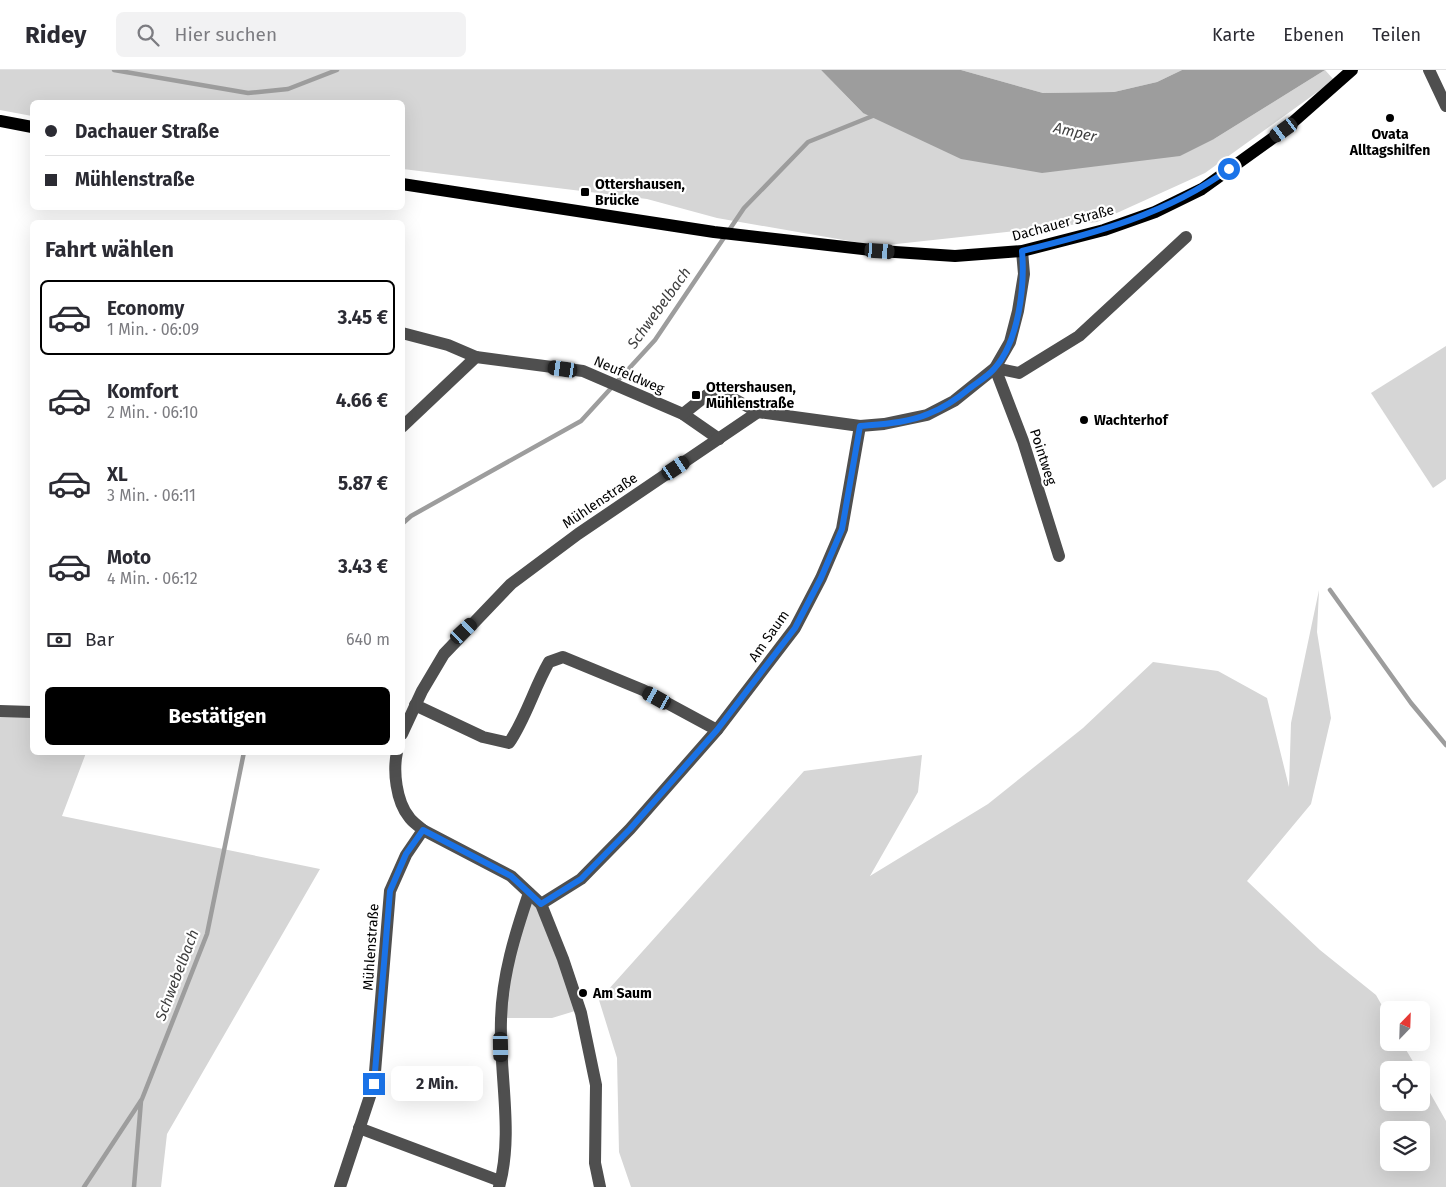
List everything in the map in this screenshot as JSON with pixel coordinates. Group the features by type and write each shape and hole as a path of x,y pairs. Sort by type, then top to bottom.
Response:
{"main road":[{"name":"Dachauer Straße","path":"405,184 714,232 880,251 955,256 1022,251 1104,230 1155,212 1202,189 1284,130 1352,70"},
{"path":"0,121 30,127"}],"street":[{"path":"1429,70 1446,106"},
{"path":"995,368 1018,373 1079,336 1186,237"},
{"path":"683,414 707,395 732,398 758,412 860,426 897,422 928,415 954,402 995,368 1010,342 1018,311 1024,274 1022,251"},
{"name":"Neufeldweg","path":"405,334 448,345 476,356 583,372 683,414 719,439"},
{"path":"405,424 476,356"},
{"name":"Pointweg","path":"995,368 1023,441 1059,556"},
{"name":"Mühlenstraße","path":"405,727 415,705 444,654 511,584 578,534 758,412"},
{"name":"Am Saum","path":"541,904 581,879 630,829 717,730 795,628 821,578 842,529 860,426"},
{"path":"415,705 483,737 509,743 518,730 536,685 549,662 563,657 644,690 717,730"},
{"path":"0,711 30,712"},
{"path":"397,755 395,772 401,800 408,816 423,830 511,876 541,904 563,959 580,1013 596,1084 595,1164 600,1187"},
{"name":"Mühlenstraße","path":"340,1187 374,1084 390,891 406,854 423,830"},
{"path":"358,1128 500,1184 506,1154 501,1018 509,951 529,893"}],"shaded area":[{"path":"0,70 821,70 863,113 1214,139 1325,70 1334,80 1205,173 1097,222 878,246 717,218 647,199 405,169 405,100 30,100 30,116 0,110"},
{"path":"961,70 1182,70 1157,82 1114,92 1043,93"},
{"path":"1446,346 1446,479 1433,488 1371,393"},
{"path":"1319,590 1317,632 1331,718 1311,804 1247,881 1320,950 1376,995 1380,1002 1380,1051 1407,1051 1413,1061 1380,1061 1380,1111 1430,1111 1430,1093 1446,1121 1446,1187 631,1187 619,1152 617,1058 599,1000 804,771 922,755 918,792 870,876 988,804 1083,728 1153,662 1218,671 1267,698 1289,787 1291,723"},
{"path":"0,716 30,717 30,755 85,755 62,816 320,869 167,1134 161,1187 0,1187"},
{"path":"530,897 539,906 575,1011 552,1018 503,1018 512,950"}],"water":[{"name":"Amper","path":"821,70 961,70 1043,93 1114,92 1157,82 1182,70 1325,70 1214,139 1180,156 1042,173 961,159 863,113"}],"waterway":[{"path":"114,70 248,93 288,89 337,70"},
{"name":"Schwebelbach","path":"405,521 411,516 581,421 655,340 744,208 808,142 875,115"},
{"path":"1330,590 1411,703 1446,745"},
{"name":"Schwebelbach","path":"84,1187 142,1099 207,934 243,755"},
{"path":"134,1187 141,1101"}],"place":[{"name":"Ovata Alltagshilfen","path":"1390,118"},
{"name":"Ottershausen, Brücke","path":"585,192"},
{"name":"Ottershausen, Mühlenstraße","path":"696,395"},
{"name":"Wachterhof","path":"1084,420"},
{"name":"Am Saum","path":"583,993"}],"route":[{"path":"374,1084 381,1018 390,891 406,854 423,830 511,876 541,904 581,879 683,771 765,670 795,628 821,578 842,529 860,426 897,422 928,415 954,402 995,368 1010,342 1018,311 1024,274 1022,251 1104,230 1155,212 1202,189 1229,169"}]}
